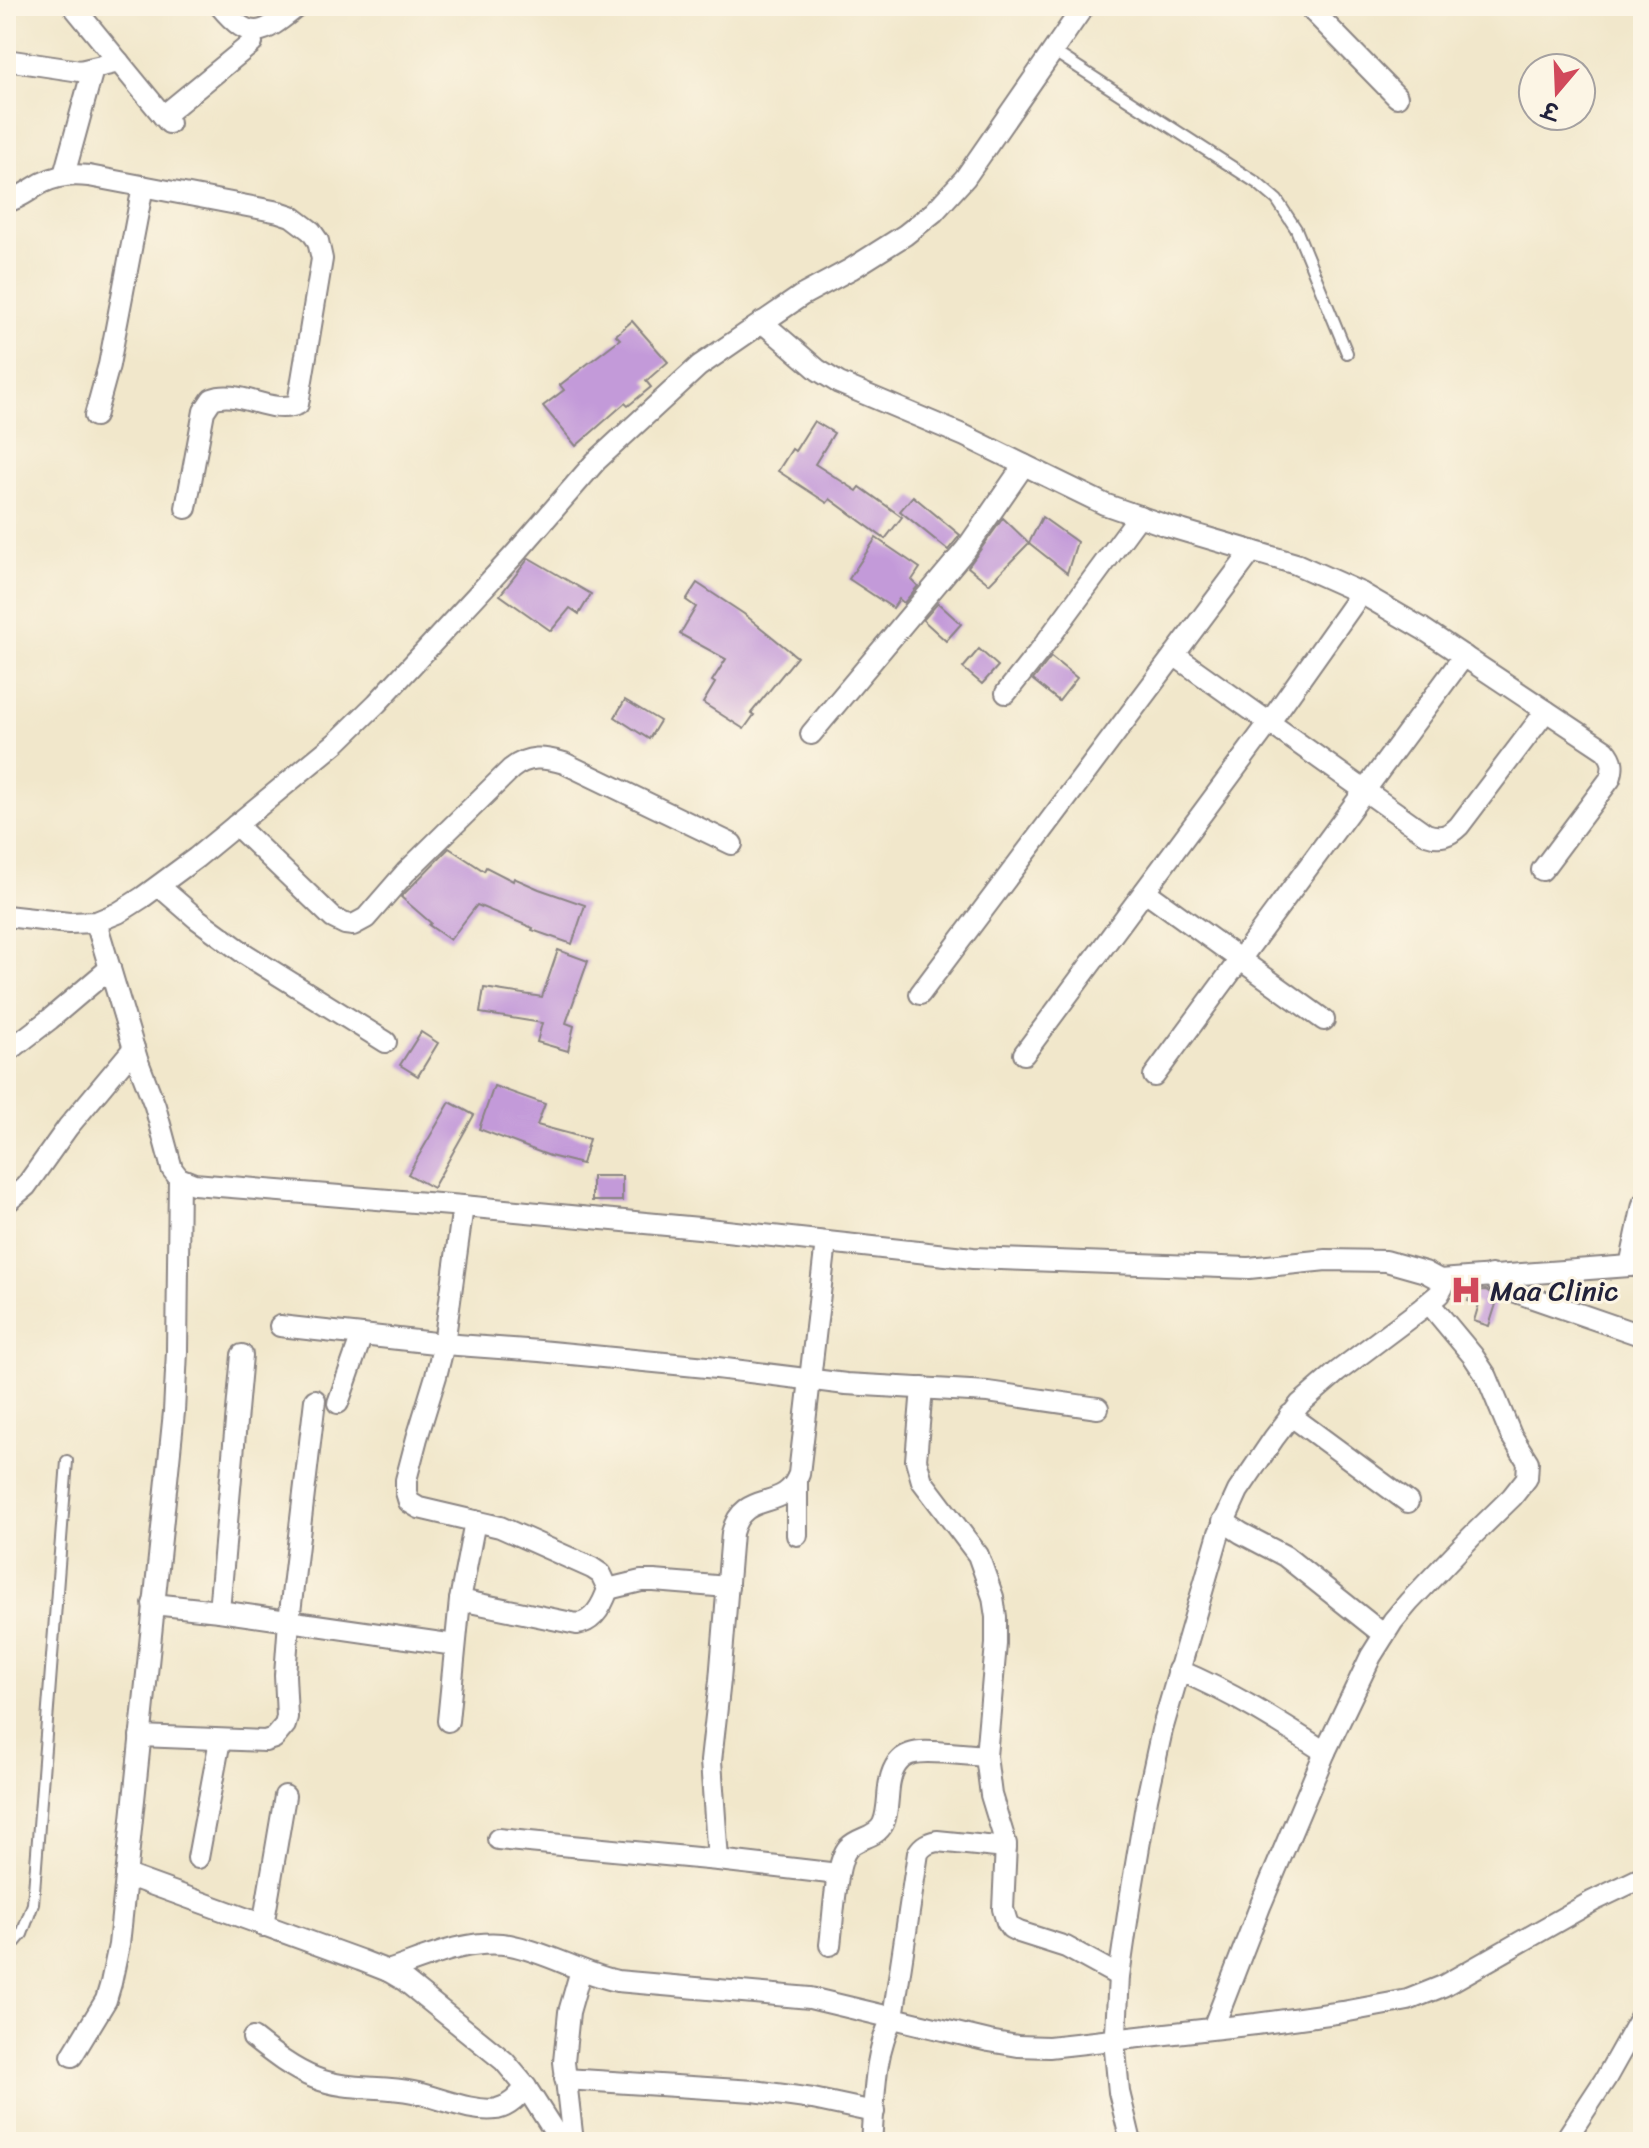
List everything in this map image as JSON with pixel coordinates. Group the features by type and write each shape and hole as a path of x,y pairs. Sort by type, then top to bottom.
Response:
{"street":[{"path":"73,6 166,120 252,43"},
{"path":"220,6 241,27 256,31 265,30 298,6"},
{"path":"6,916 69,923 96,922 118,913 159,886 337,742 515,554 596,461 699,366 801,296 905,235 934,212 965,178 1084,6"},
{"path":"1308,6 1397,97"},
{"path":"64,175 90,69 90,27"},
{"path":"6,60 80,71 119,62"},
{"path":"6,202 64,175 89,176 291,216 311,231 318,241 322,259 298,404 287,407 224,396 212,399 204,411 186,508"},
{"path":"95,416 109,365 143,186"},
{"path":"762,322 818,370 839,383 952,431 1104,504 1296,564 1361,593 1464,656 1605,750 1613,763 1610,779 1542,870"},
{"path":"811,734 966,549 1024,465"},
{"path":"1006,693 1139,516"},
{"path":"920,994 1252,551"},
{"path":"1024,1054 1269,723 1361,593"},
{"path":"1174,655 1434,837 1446,836 1459,826 1546,711"},
{"path":"1154,1076 1464,656"},
{"path":"236,825 333,918 353,925 366,918 435,843 511,769 527,759 542,758 564,763 732,844"},
{"path":"159,886 245,954 386,1042"},
{"path":"1145,891 1324,1020"},
{"path":"96,922 172,1169 179,1178 194,1184 699,1228 973,1258 1249,1268 1326,1260 1386,1261 1425,1272 1440,1280 1636,1266 1643,1204"},
{"path":"6,1053 110,968"},
{"path":"6,1203 26,1186 68,1127 134,1048"},
{"path":"72,2056 96,2018 111,1983 119,1945 174,1412 179,1178"},
{"path":"460,1600 577,1624 591,1618 608,1589 601,1574 592,1568 500,1527 414,1506 409,1502 406,1480 444,1344 463,1206"},
{"path":"797,1535 797,1479 826,1242"},
{"path":"1491,1275 1510,1290 1643,1336"},
{"path":"1131,2142 1116,2070 1119,1976 1147,1799 1162,1730 1223,1521 1238,1491 1290,1415 1337,1372 1429,1303 1443,1287 1440,1280"},
{"path":"1213,2028 1325,1752 1384,1635 1434,1575 1524,1484 1529,1470 1528,1462 1511,1435 1480,1366 1429,1303"},
{"path":"280,1326 688,1365 810,1380 988,1392 1098,1408"},
{"path":"338,1403 362,1335"},
{"path":"219,1611 242,1355"},
{"path":"922,1388 916,1460 918,1472 941,1508 978,1555 987,1577 996,1617 986,1756 991,1795 1006,1848 1003,1909 1007,1922 1011,1928 1066,1947 1119,1976"},
{"path":"140,1736 265,1741 274,1738 285,1725 289,1621 315,1400"},
{"path":"1290,1415 1408,1502"},
{"path":"718,1860 711,1761 732,1533 735,1522 751,1505 781,1497 788,1493 797,1479"},
{"path":"448,1721 460,1600 475,1521"},
{"path":"1223,1521 1285,1556 1384,1635"},
{"path":"608,1589 641,1581 728,1587"},
{"path":"153,1604 455,1645"},
{"path":"1178,1670 1228,1692 1325,1752"},
{"path":"198,1858 220,1740"},
{"path":"830,1945 838,1874 847,1849 882,1826 890,1778 903,1757 921,1751 986,1756"},
{"path":"263,1926 285,1796"},
{"path":"498,1839 838,1874"},
{"path":"871,2142 882,2040 893,2017 917,1859 923,1847 937,1841 1006,1848"},
{"path":"126,1875 388,1971 430,1999 504,2061 526,2087 561,2142"},
{"path":"388,1971 452,1949 483,1944 510,1945 599,1977 636,1984 810,1998 989,2041 1049,2047 1343,2012 1421,1996 1593,1901 1643,1877"},
{"path":"573,2142 565,2079 565,2035 581,1970"},
{"path":"1564,2142 1606,2078 1643,2012"},
{"path":"253,2038 299,2071 328,2083 411,2091 488,2109 506,2107 526,2087"},
{"path":"565,2079 788,2095 874,2112"}],"lane":[{"path":"1053,51 1257,183 1277,200 1296,229 1347,353"},
{"path":"6,1953 22,1934 33,1904 67,1461"}],"building":[{"path":"632,321 668,362 646,381 651,387 628,406 625,403 576,446 543,406 564,390 560,385 620,339 616,335"},
{"path":"814,421 834,433 815,464 857,491 860,487 902,517 885,539 830,499 827,503 778,471"},
{"path":"913,496 960,535 948,550 900,511"},
{"path":"1042,517 1077,542 1067,573 1029,543"},
{"path":"1003,518 1029,543 989,584 968,567"},
{"path":"876,538 920,568 912,580 918,586 904,603 899,599 893,608 849,579"},
{"path":"529,558 591,594 579,614 570,608 551,631 500,595"},
{"path":"697,583 744,614 797,657 751,713 754,715 744,729 703,703 726,659 680,634 696,607 686,600"},
{"path":"938,603 961,624 946,641 923,620"},
{"path":"979,649 998,666 982,684 963,668"},
{"path":"1051,657 1077,678 1059,701 1033,680"},
{"path":"625,700 660,721 649,739 615,717"},
{"path":"449,848 484,871 486,867 513,881 514,878 585,905 572,944 477,905 450,940 429,925 431,923 401,897"},
{"path":"558,950 588,961 566,1023 574,1026 568,1051 537,1042 542,1023 480,1013 484,988 542,997"},
{"path":"421,1032 438,1043 418,1076 400,1065"},
{"path":"494,1086 545,1104 537,1125 589,1139 582,1164 550,1156 479,1129"},
{"path":"450,1102 474,1115 433,1188 408,1174"},
{"path":"592,1176 622,1176 622,1201 592,1201"},
{"path":"1486,1290 1498,1298 1489,1326 1474,1321 1479,1304 1468,1301 1471,1291"}],"place":[{"name":"Maa Clinic","path":"1466,1290"}]}
